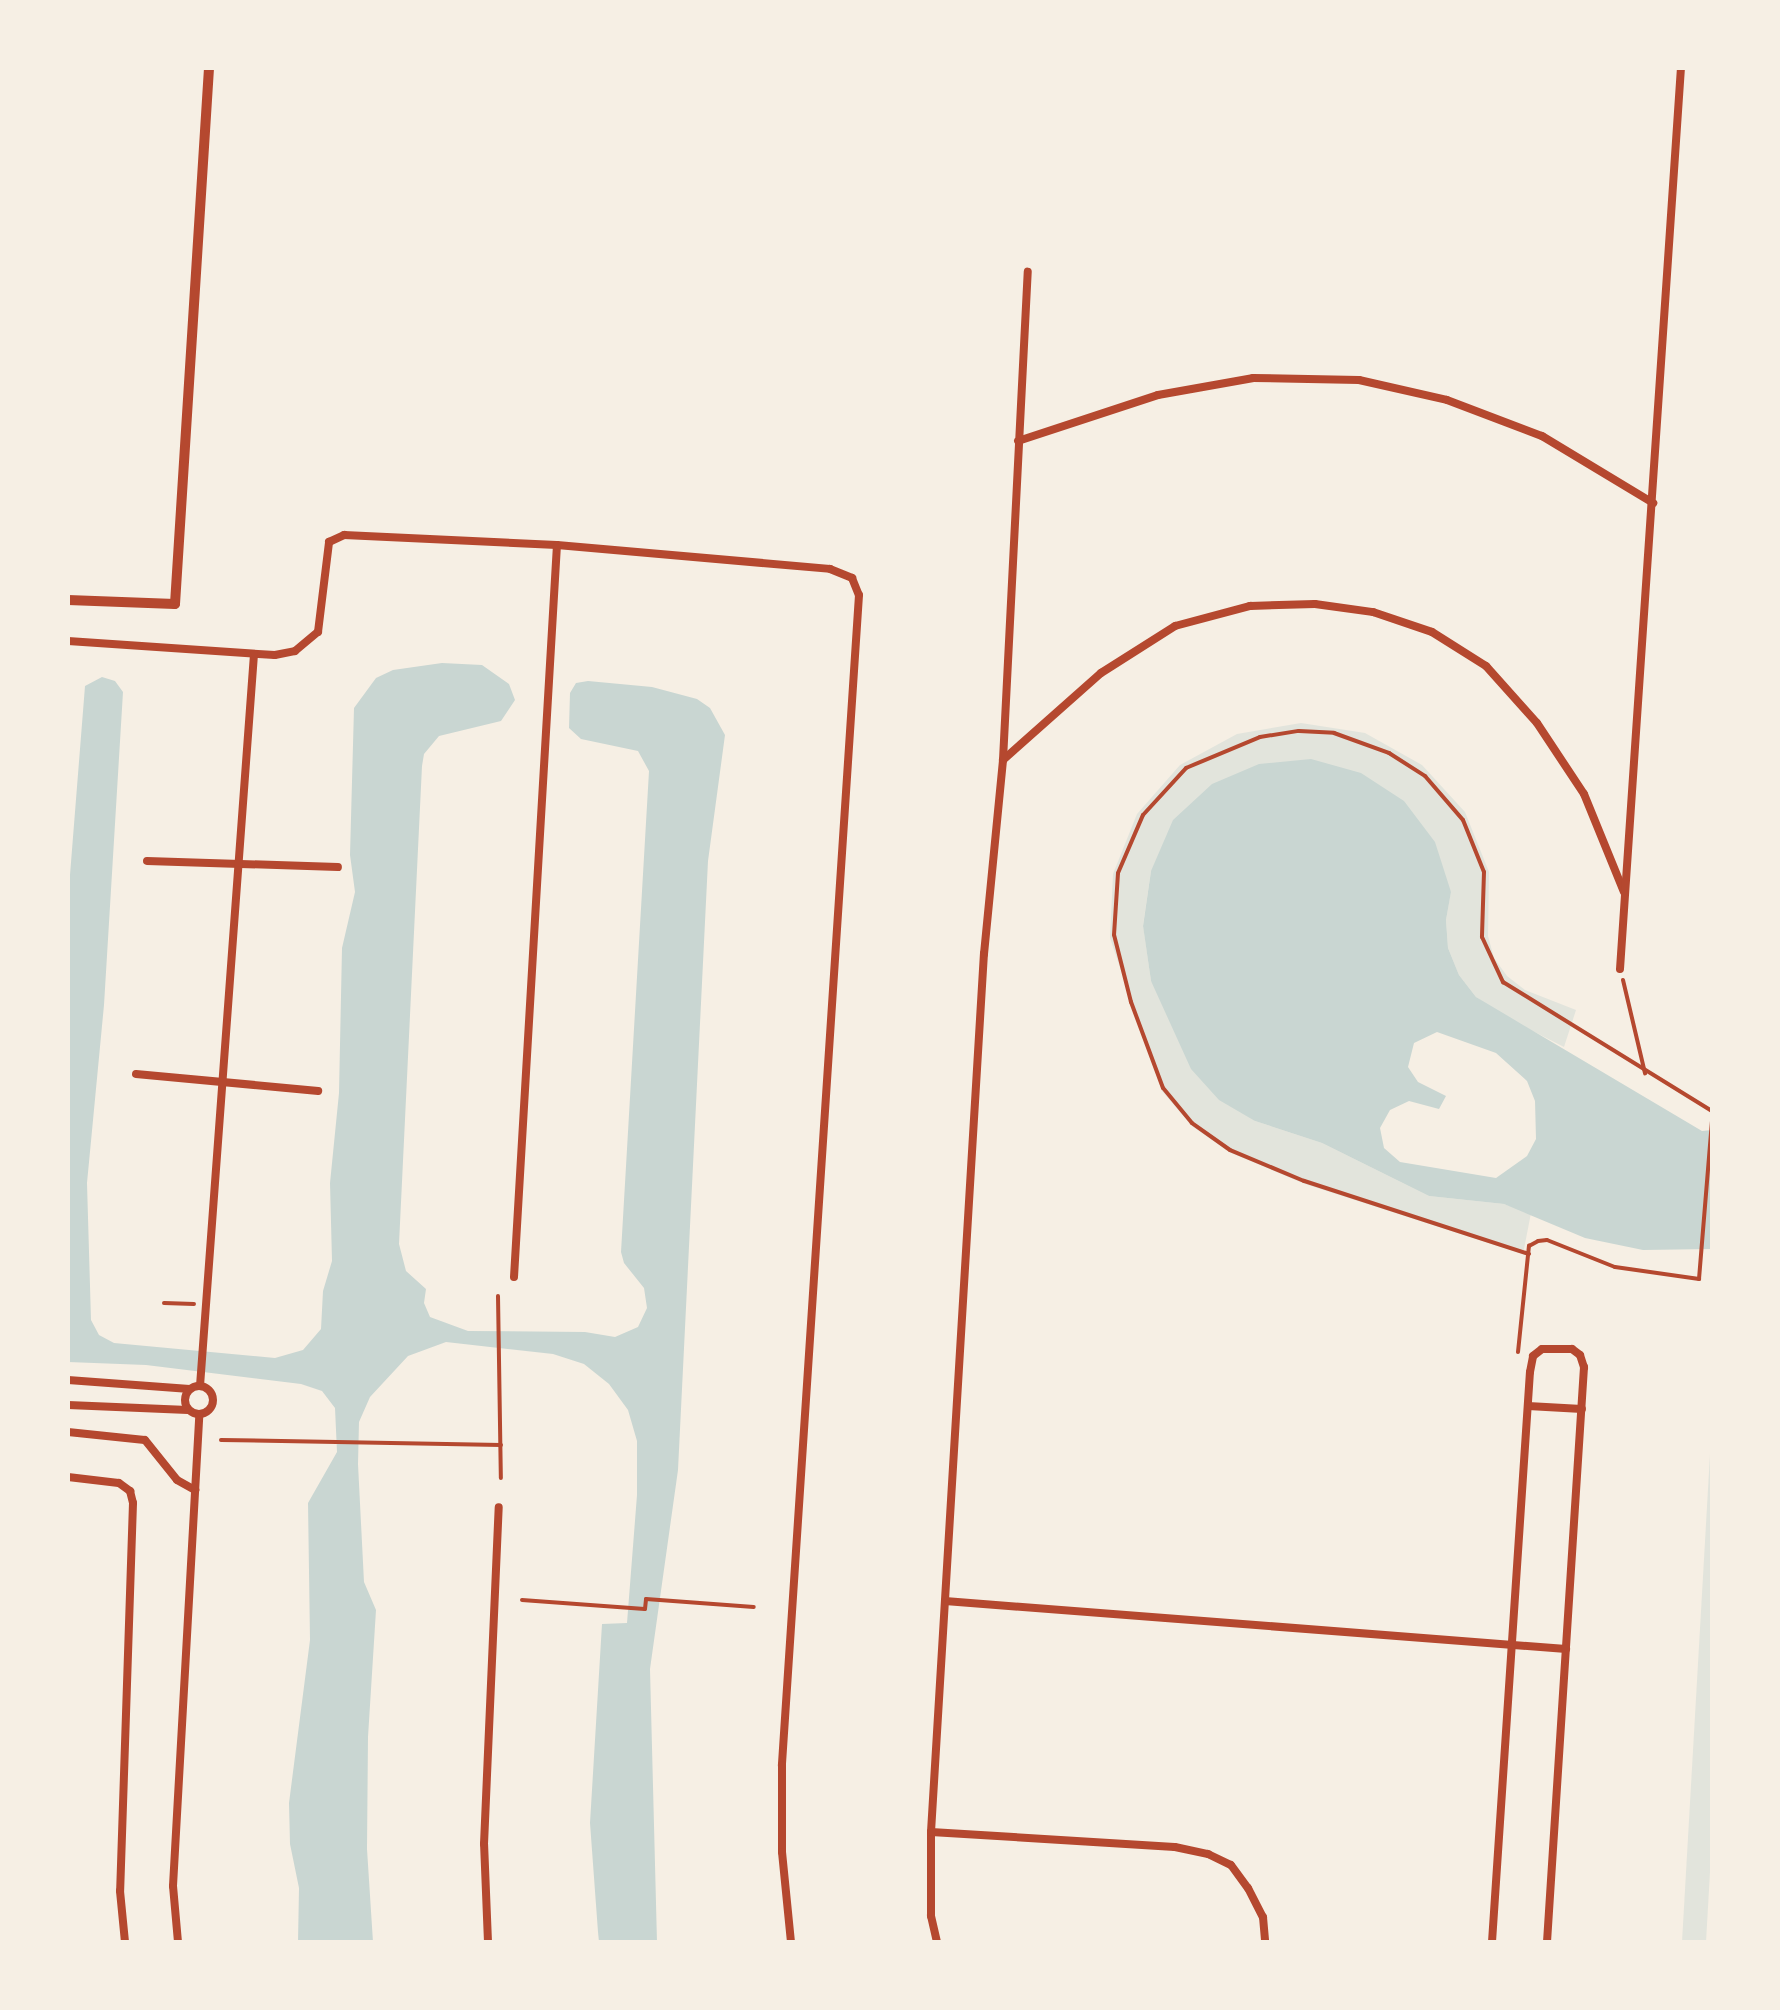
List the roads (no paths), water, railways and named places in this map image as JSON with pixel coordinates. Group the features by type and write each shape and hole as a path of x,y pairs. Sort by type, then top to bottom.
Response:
{"street":[{"path":"68,600 175,604 209,68"},
{"path":"1620,969 1681,68"},
{"path":"936,1942 930,1916 931,1832 984,954 1003,760 1028,272"},
{"path":"1018,441 1158,395 1254,378 1359,380 1447,400 1542,436 1653,503"},
{"path":"68,640 254,654 295,651 318,632 330,542 344,535 557,546 830,568 852,578 859,595 782,1765 782,1852 792,1942"},
{"path":"514,1276 557,546"},
{"path":"1003,760 1101,672 1175,626 1250,606 1315,604 1374,612 1432,632 1486,666 1537,723 1584,794 1625,896"},
{"path":"188,1410 184,1402 197,1384 204,1344 254,654"},
{"path":"147,861 338,867"},
{"path":"136,1074 318,1091"},
{"path":"1492,1942 1532,1364 1542,1350 1572,1349 1580,1355 1584,1367 1547,1942"},
{"path":"68,1380 197,1384 214,1398 208,1412 199,1415 188,1410 68,1404"},
{"path":"1528,1406 1582,1410"},
{"path":"178,1942 173,1886 199,1415"},
{"path":"68,1432 145,1440 177,1480 195,1490"},
{"path":"68,1478 119,1483 130,1491 134,1503 120,1892 125,1942"},
{"path":"488,1942 484,1844 499,1507"},
{"path":"945,1601 1566,1649"},
{"path":"931,1832 1175,1847 1208,1854 1231,1865 1248,1888 1262,1917 1265,1942"}]}
